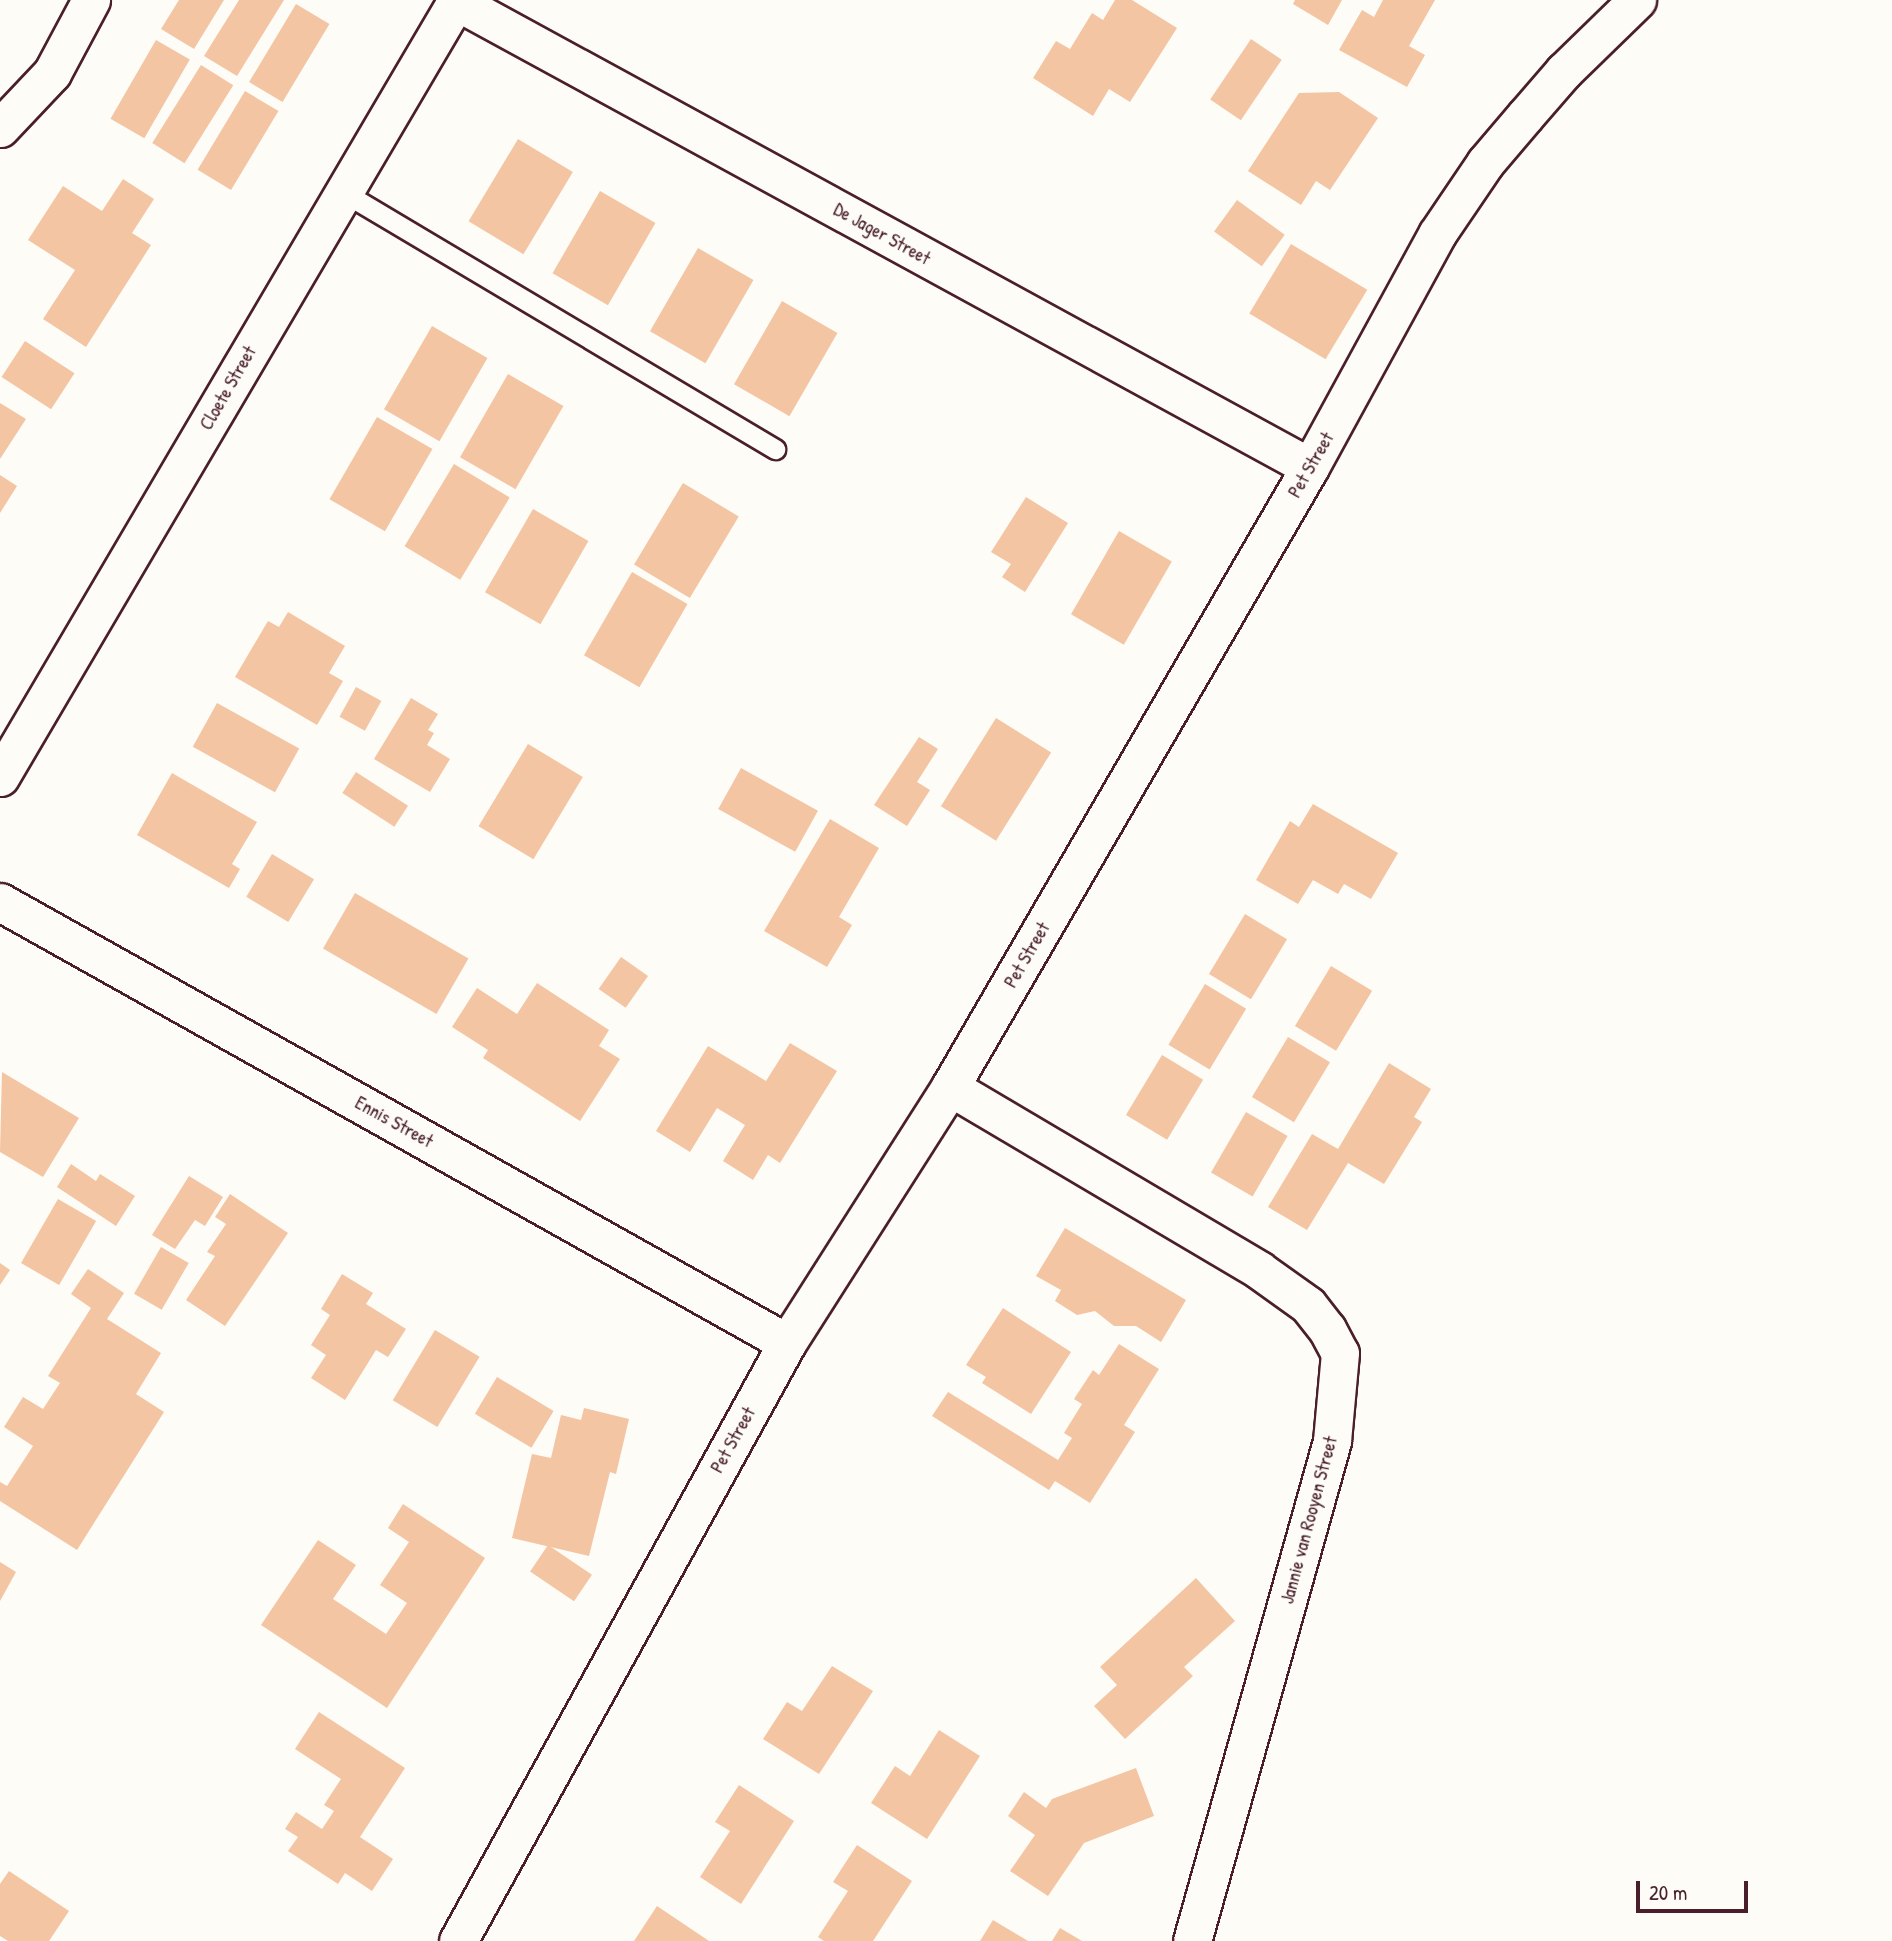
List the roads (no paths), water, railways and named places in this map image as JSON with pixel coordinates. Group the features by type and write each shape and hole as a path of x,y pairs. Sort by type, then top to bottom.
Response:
{"street":[{"path":"0,128 52,73 91,0"},
{"name":"Pet Street","path":"458,1941 787,1343 950,1087 1310,467 1437,234 1485,163 1564,71 1637,0"},
{"name":"De Jager Street","path":"456,1 1310,467"},
{"name":"Cloete Street","path":"0,777 456,1"},
{"name":"Ennis Street","path":"0,902 787,1343"},
{"name":"Jannie van Rooyen Street","path":"950,1087 1259,1270 1308,1306 1327,1329 1340,1353 1332,1441 1192,1941"}],"lane":[{"path":"343,192 775,449"}]}
